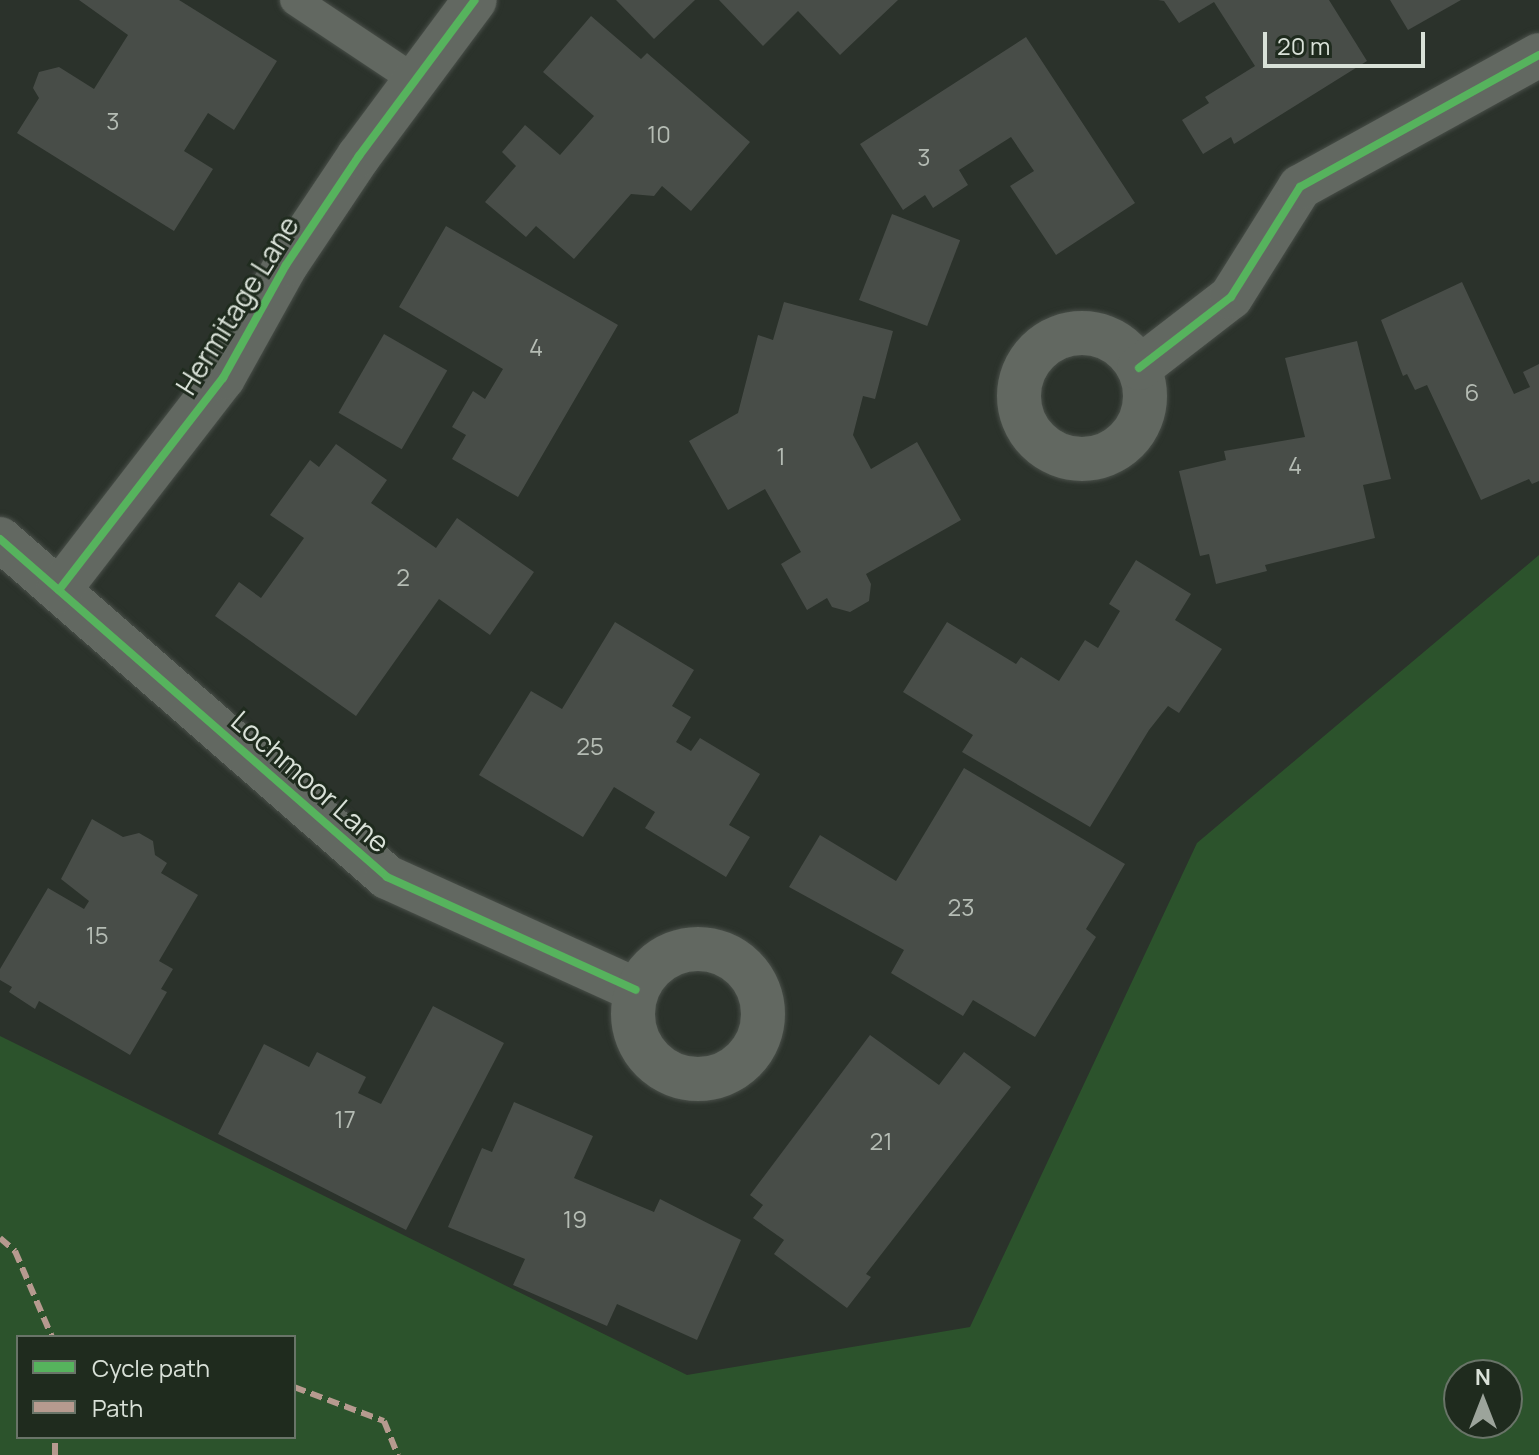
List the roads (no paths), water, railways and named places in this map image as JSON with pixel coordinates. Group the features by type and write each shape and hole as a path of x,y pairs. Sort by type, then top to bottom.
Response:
{"street":[{"name":"Hermitage Lane","path":"59,590 223,378 286,265 475,0"},
{"path":"1139,368 1231,297 1300,187 1539,55"},
{"name":"Lochmoor Lane","path":"0,539 387,877 636,990"}],"lane":[{"path":"295,0 415,80"}]}
